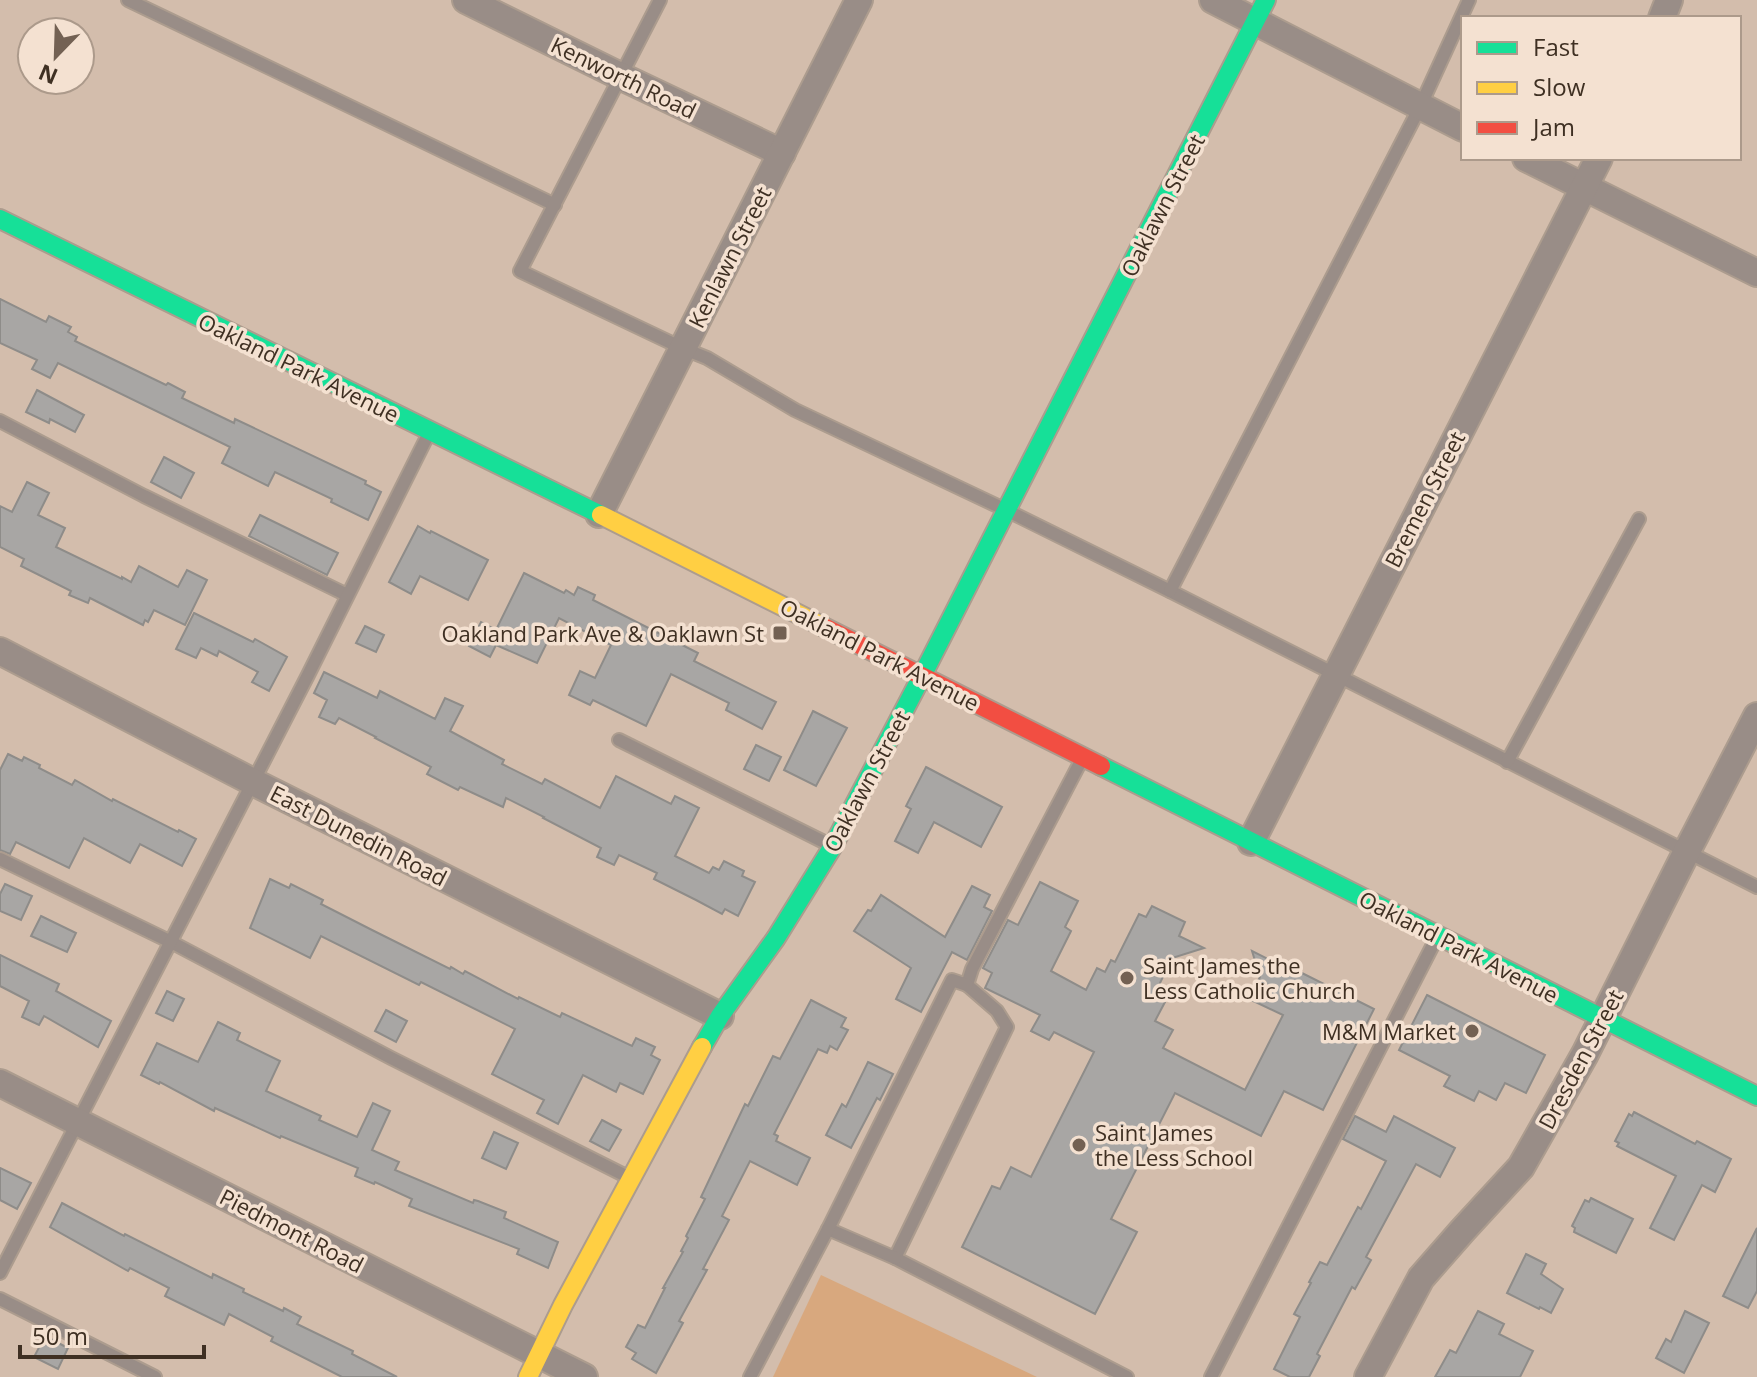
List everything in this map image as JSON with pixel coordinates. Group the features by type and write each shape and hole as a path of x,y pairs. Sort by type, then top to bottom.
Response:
{"main road":[{"name":"Oaklawn Street","path":"533,1365 720,1016 776,938 833,846 1261,11"},
{"name":"Oakland Park Avenue","path":"0,219 1084,756 1757,1096"}],"street":[{"name":"Kenworth Road","path":"466,0 782,153"},
{"name":"Kenlawn Street","path":"599,514 859,0"},
{"path":"1213,0 1261,11 1420,107 1461,127"},
{"path":"1530,160 1756,270"},
{"name":"Bremen Street","path":"1251,842 1598,160"},
{"name":"East Dunedin Road","path":"0,651 253,782 720,1016"},
{"name":"Dresden Street","path":"1368,1377 1421,1278 1521,1167 1604,1018 1757,716"},
{"name":"Piedmont Road","path":"0,1083 533,1365 584,1377"}],"lane":[{"path":"128,0 555,205"},
{"path":"660,0 520,271 707,358 795,410 1170,591 1757,887"},
{"path":"1170,591 1420,107 1461,17"},
{"path":"0,421 144,496 347,595"},
{"path":"0,1273 430,431"},
{"path":"1507,762 1639,519"},
{"path":"619,740 833,846"},
{"path":"967,985 972,969 1084,756"},
{"path":"0,859 171,942 391,1058 631,1178"},
{"path":"1211,1377 1438,935"},
{"path":"750,1377 828,1229 952,980 967,985 997,1011 1007,1027 895,1258"},
{"path":"828,1229 895,1258 1127,1377"},
{"path":"0,1299 155,1377"}],"shaded area":[{"path":"821,1275 1037,1377 773,1377"}],"building":[{"path":"0,299 46,322 49,316 71,327 68,332 77,337 75,341 185,392 182,398 234,423 235,419 366,481 365,484 381,492 368,520 275,472 268,486 222,463 230,447 58,363 50,378 32,369 37,360 0,343"},
{"path":"37,390 84,415 75,432 50,419 49,423 26,412"},
{"path":"164,457 194,473 181,498 151,482"},
{"path":"27,482 49,493 38,515 65,528 56,547 131,582 139,566 178,587 187,570 207,580 185,625 154,610 143,625 90,598 88,603 69,595 71,591 21,566 24,559 0,547 0,506 12,512"},
{"path":"260,515 338,553 327,575 249,536"},
{"path":"418,526 488,560 468,600 420,576 411,594 389,582"},
{"path":"524,573 564,593 566,590 574,595 578,587 595,595 593,600 698,653 694,661 776,702 762,729 726,710 729,703 671,674 646,726 593,700 590,705 569,695 580,671 595,678 611,645 559,618 537,663 496,645 490,657 469,646 481,622 496,630"},
{"path":"194,613 253,642 255,639 287,657 269,691 252,682 258,672 219,651 217,656 201,648 196,658 176,649"},
{"path":"365,626 384,635 376,652 356,643"},
{"path":"324,672 377,698 380,691 435,719 445,698 463,706 450,731 504,760 502,764 542,784 545,779 600,808 616,776 671,804 675,796 699,808 675,856 709,873 713,867 719,870 724,861 744,871 742,876 755,882 738,916 725,909 722,914 654,879 657,873 619,855 614,865 597,857 601,848 506,798 503,807 460,787 458,790 427,774 431,767 339,718 335,724 319,717 327,700 314,693"},
{"path":"813,711 847,728 816,786 784,770"},
{"path":"756,745 781,757 769,781 744,769"},
{"path":"8,754 22,761 24,757 72,785 75,780 112,801 196,839 182,866 140,844 130,863 84,838 69,868 16,842 10,854 0,850 0,770"},
{"path":"926,767 1002,807 981,847 934,822 918,853 895,841 911,809 906,806"},
{"path":"270,879 289,888 291,884 323,900 321,904 372,930 450,969 463,974 465,971 518,999 560,1017 562,1013 632,1046 636,1038 655,1047 651,1055 660,1060 643,1094 620,1083 616,1092 583,1075 558,1124 537,1113 544,1100 492,1074 515,1029 321,936 310,958 250,928"},
{"path":"1040,882 1078,901 1065,927 1071,931 1051,971 1086,990 1097,968 1105,972 1111,960 1115,962 1139,914 1146,917 1152,906 1185,922 1179,936 1204,948 1172,958 1159,985 1163,987 1157,997 1165,1002 1155,1021 1173,1030 1163,1048 1245,1090 1283,1015 1249,999 1260,977 1252,951 1374,1009 1323,1110 1284,1091 1261,1136 1175,1093 1111,1219 1137,1232 1095,1314 962,1247 992,1186 1000,1189 1011,1167 1031,1177 1094,1052 1054,1032 1049,1040 1031,1031 1040,1015 985,988 992,973 983,968 1008,920 1018,925"},
{"path":"5,884 32,896 21,920 0,911 0,894"},
{"path":"972,886 990,895 984,907 992,911 967,960 952,952 921,1012 896,999 911,968 854,931 868,910 871,911 881,895 945,937"},
{"path":"41,916 76,933 67,952 31,936"},
{"path":"0,955 59,984 56,991 111,1021 98,1047 44,1016 39,1025 22,1017 29,1001 0,986"},
{"path":"167,991 184,999 173,1021 156,1013"},
{"path":"1427,995 1545,1055 1526,1093 1505,1083 1496,1100 1479,1091 1474,1101 1444,1086 1450,1076 1399,1050"},
{"path":"811,1000 846,1018 841,1027 848,1030 837,1050 830,1046 827,1053 818,1049 774,1134 778,1136 776,1141 810,1158 797,1185 750,1161 722,1216 729,1220 703,1269 707,1270 679,1321 683,1323 656,1373 632,1359 636,1353 626,1347 638,1325 645,1328 683,1252 686,1236 705,1199 701,1197 745,1104 748,1106 773,1056 780,1059"},
{"path":"386,1010 407,1021 396,1042 375,1031"},
{"path":"218,1022 240,1033 237,1040 280,1061 266,1091 321,1116 319,1120 357,1137 373,1103 390,1111 372,1150 399,1162 395,1170 473,1203 474,1200 478,1201 506,1212 504,1218 558,1242 548,1268 517,1254 519,1249 409,1206 412,1199 355,1176 358,1168 280,1138 215,1108 214,1111 141,1075 157,1043 198,1062"},
{"path":"868,1062 893,1074 851,1148 826,1135 842,1104 846,1107"},
{"path":"1634,1112 1731,1159 1715,1192 1702,1185 1674,1240 1650,1228 1676,1176 1617,1146 1619,1143 1615,1141 1629,1114 1632,1116"},
{"path":"1355,1116 1386,1132 1394,1116 1455,1148 1440,1177 1416,1164 1366,1257 1371,1260 1355,1289 1352,1287 1317,1354 1320,1356 1309,1377 1290,1377 1274,1369 1300,1317 1294,1314 1320,1262 1327,1265 1386,1161 1343,1139"},
{"path":"602,1120 621,1130 609,1151 590,1141"},
{"path":"494,1132 518,1143 506,1169 482,1158"},
{"path":"0,1168 31,1183 17,1209 0,1200"},
{"path":"1591,1198 1633,1219 1616,1253 1574,1232 1572,1226 1585,1200 1589,1202"},
{"path":"62,1203 212,1278 213,1274 244,1289 243,1292 283,1311 284,1308 301,1317 297,1324 397,1377 342,1377 271,1341 273,1337 229,1314 224,1325 165,1296 169,1288 130,1268 128,1271 50,1227"},
{"path":"1757,1228 1757,1291 1748,1308 1723,1296"},
{"path":"1526,1254 1546,1264 1541,1274 1563,1289 1551,1313 1507,1293"},
{"path":"1478,1311 1504,1324 1499,1334 1533,1351 1520,1377 1435,1377 1450,1350 1456,1353"},
{"path":"1685,1311 1709,1323 1684,1373 1656,1358 1666,1339 1671,1342"},
{"path":"45,1336 68,1348 58,1369 34,1357"}],"traffic: fast":[{"path":"702,1047 720,1016 776,938 833,846 1266,0"},
{"path":"0,219 601,515"},
{"path":"1101,766 1757,1096"}],"traffic: slow":[{"path":"601,515 824,627"},
{"path":"528,1377 563,1305 702,1047"}],"traffic: jam":[{"path":"824,627 1101,766"}],"place":[{"name":"Oakland Park Ave & Oaklawn St","path":"780,633"},
{"name":"Saint James the Less Catholic Church","path":"1127,978"},
{"name":"M&M Market","path":"1472,1031"},
{"name":"Saint James the Less School","path":"1079,1145"}]}
